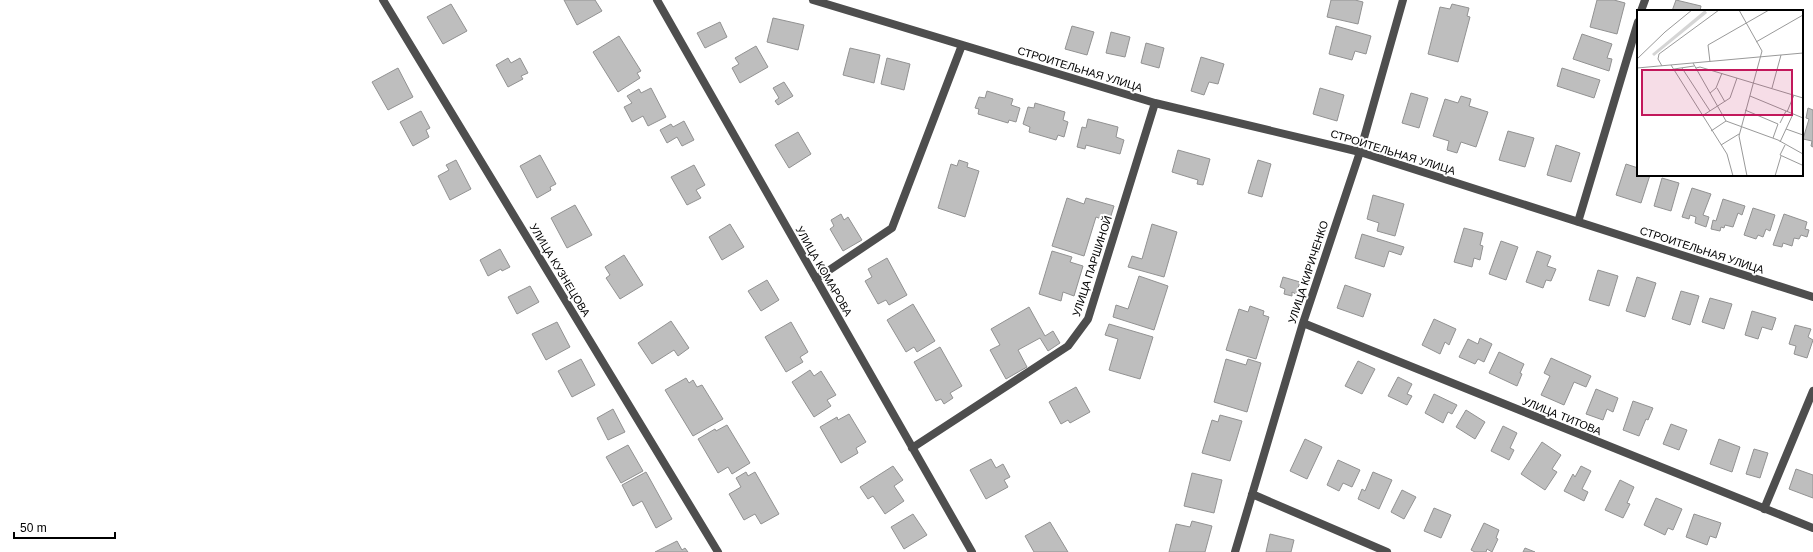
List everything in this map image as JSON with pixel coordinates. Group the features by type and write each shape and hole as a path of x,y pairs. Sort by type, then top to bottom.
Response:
{"street":[{"name":"УЛИЦА КУЗНЕЦОВА","path":"384,0 718,552"},
{"name":"УЛИЦА КОМАРОВА","path":"657,0 972,552"},
{"name":"СТРОИТЕЛЬНАЯ УЛИЦА","path":"813,0 1155,103 1360,152 1813,297"},
{"name":"УЛИЦА КИРИЧЕНКО","path":"1235,552 1303,323 1360,152 1403,0"},
{"path":"1641,10 1645,0"},
{"path":"1578,222 1637,25"},
{"path":"816,279 892,228 962,45"},
{"name":"УЛИЦА ПАРШИНОЙ","path":"912,448 1068,346 1088,319 1155,103"},
{"name":"УЛИЦА ТИТОВА","path":"1303,323 1813,528"},
{"path":"1764,509 1813,391"},
{"path":"1252,494 1387,552"}],"building":[{"path":"564,0 595,0 602,11 577,25"},
{"path":"1331,0 1355,0 1363,2 1358,24 1327,17"},
{"path":"1597,0 1614,0 1625,3 1617,34 1590,27"},
{"path":"1676,0 1701,6 1700,10 1672,10"},
{"path":"451,4 467,31 443,44 427,17"},
{"path":"1452,4 1469,8 1467,16 1470,17 1458,62 1428,54 1440,7 1450,9"},
{"path":"773,18 804,25 798,50 767,42"},
{"path":"720,22 727,37 705,48 697,33"},
{"path":"1072,26 1094,32 1087,55 1065,49"},
{"path":"1336,26 1371,36 1366,54 1355,51 1352,60 1329,54"},
{"path":"1111,32 1130,37 1125,57 1106,53"},
{"path":"1582,34 1612,44 1607,58 1612,59 1609,71 1573,59"},
{"path":"619,36 641,71 637,73 640,78 618,92 593,52"},
{"path":"1146,43 1164,48 1159,68 1141,63"},
{"path":"756,46 768,67 740,83 732,68 739,64 735,58"},
{"path":"850,48 880,55 874,83 843,75"},
{"path":"1201,57 1224,64 1218,84 1209,82 1204,95 1191,91"},
{"path":"508,58 511,63 520,58 528,73 521,76 523,79 508,87 496,65"},
{"path":"887,58 910,64 904,90 881,84"},
{"path":"398,68 413,97 388,110 372,82"},
{"path":"1562,68 1600,80 1594,98 1557,86"},
{"path":"784,82 793,96 778,105 775,101 779,98 773,88"},
{"path":"651,88 666,117 648,126 643,116 632,122 624,107 632,103 627,96 639,89 641,93"},
{"path":"1320,88 1344,95 1337,121 1313,114"},
{"path":"987,91 1013,99 1011,105 1020,108 1016,122 1009,120 1008,123 978,114 979,109 975,108 979,97 985,98"},
{"path":"1411,93 1428,98 1419,128 1402,123"},
{"path":"1461,96 1471,99 1469,106 1488,112 1476,147 1461,142 1457,153 1447,150 1449,141 1433,136 1445,99 1458,103"},
{"path":"1035,103 1065,112 1063,120 1068,122 1064,137 1058,135 1056,140 1029,132 1030,127 1023,124 1028,107 1034,108"},
{"path":"1808,108 1813,110 1813,147 1811,146 1812,141 1803,139 1809,119 1806,118"},
{"path":"421,111 430,128 426,130 429,137 413,146 400,122"},
{"path":"1088,119 1118,127 1116,137 1124,140 1120,154 1086,145 1085,149 1077,147 1082,127 1086,128"},
{"path":"684,121 694,140 682,146 677,137 667,143 660,130 671,124 673,127"},
{"path":"1508,131 1534,138 1525,167 1499,160"},
{"path":"798,132 811,154 789,168 775,145"},
{"path":"1556,145 1580,153 1571,182 1547,175"},
{"path":"1178,150 1210,159 1203,185 1197,184 1198,180 1172,172"},
{"path":"540,155 556,184 550,187 551,190 537,198 520,166"},
{"path":"456,160 471,189 450,200 438,176 449,170 446,165"},
{"path":"959,160 968,163 967,167 979,171 965,217 938,208 951,164 957,166"},
{"path":"1258,160 1271,164 1262,197 1248,193"},
{"path":"1626,164 1637,168 1637,176 1650,176 1641,203 1616,195"},
{"path":"694,165 705,185 696,190 701,198 687,205 671,177"},
{"path":"1662,178 1679,183 1671,211 1654,206"},
{"path":"1692,188 1711,194 1703,215 1709,217 1706,227 1695,223 1696,217 1690,215 1689,219 1682,217"},
{"path":"1373,195 1404,204 1395,236 1377,231 1379,223 1367,219"},
{"path":"1067,198 1084,204 1086,198 1114,206 1109,222 1096,217 1084,256 1052,246"},
{"path":"1723,199 1745,206 1742,215 1738,213 1733,227 1725,225 1724,228 1721,227 1720,231 1711,229 1713,220 1716,221"},
{"path":"575,205 592,235 567,248 551,218"},
{"path":"1753,208 1775,215 1770,231 1766,229 1763,237 1758,235 1756,239 1744,235"},
{"path":"841,214 844,220 848,217 862,240 843,251 830,229 834,226 831,220"},
{"path":"1784,214 1807,222 1805,229 1809,230 1807,237 1801,235 1799,239 1794,238 1792,246 1783,243 1782,247 1773,245"},
{"path":"730,224 744,247 722,260 709,237"},
{"path":"1152,224 1177,232 1164,277 1128,267 1132,256 1142,259"},
{"path":"1464,228 1483,233 1480,245 1483,246 1480,260 1474,258 1472,267 1454,262"},
{"path":"1362,234 1404,247 1401,255 1389,251 1384,267 1355,258"},
{"path":"1501,241 1518,247 1506,280 1489,274"},
{"path":"500,249 510,267 502,271 501,269 488,276 480,260"},
{"path":"1052,251 1072,257 1070,262 1083,266 1074,296 1063,292 1061,301 1039,294"},
{"path":"1537,251 1551,256 1547,266 1556,269 1551,281 1546,280 1543,288 1526,282"},
{"path":"624,255 643,285 620,299 606,278 610,275 605,267"},
{"path":"887,258 907,295 889,305 886,300 878,304 865,281 872,277 868,269"},
{"path":"1598,270 1618,276 1609,306 1589,300"},
{"path":"1139,276 1168,286 1154,330 1113,317 1116,305 1128,309"},
{"path":"1283,277 1300,282 1296,294 1292,292 1292,296 1284,294 1285,289 1280,287"},
{"path":"1637,277 1656,283 1645,317 1626,311"},
{"path":"767,280 779,300 761,311 748,291"},
{"path":"1345,285 1371,294 1363,317 1337,308"},
{"path":"530,286 539,302 517,314 508,297"},
{"path":"1681,291 1699,296 1690,325 1672,319"},
{"path":"1710,298 1732,304 1724,329 1702,322"},
{"path":"913,304 935,341 917,352 914,347 906,352 887,320"},
{"path":"1250,306 1264,311 1263,315 1269,317 1256,359 1226,350 1239,309 1248,312"},
{"path":"1029,307 1045,336 1053,331 1060,343 1048,351 1040,338 1018,350 1027,367 1006,379 990,350 1000,345 991,329"},
{"path":"1752,311 1776,318 1772,330 1762,327 1758,339 1745,335"},
{"path":"1434,319 1456,329 1449,345 1445,342 1440,354 1422,345"},
{"path":"671,321 689,348 678,356 674,350 652,364 638,343"},
{"path":"557,322 570,347 546,360 532,334"},
{"path":"791,322 808,352 800,357 803,362 786,372 765,337"},
{"path":"1109,324 1153,337 1140,379 1109,370 1118,339 1105,335"},
{"path":"1795,325 1811,329 1808,337 1813,340 1807,358 1794,354 1796,346 1789,344"},
{"path":"1480,338 1492,344 1484,362 1478,359 1475,364 1459,357 1468,339 1478,344"},
{"path":"940,347 962,386 950,393 953,398 944,404 941,399 936,401 914,362"},
{"path":"1499,352 1524,364 1517,386 1489,373"},
{"path":"1551,358 1591,376 1586,387 1574,382 1564,405 1541,395 1550,376 1544,373"},
{"path":"581,359 595,385 572,397 558,371"},
{"path":"1226,359 1246,365 1248,359 1261,363 1247,412 1214,402"},
{"path":"1358,361 1375,369 1362,394 1345,386"},
{"path":"810,370 814,376 821,371 836,395 827,400 831,406 814,417 792,382"},
{"path":"1398,377 1412,384 1407,394 1412,396 1407,405 1388,396"},
{"path":"686,378 689,383 693,380 697,387 702,385 723,419 693,436 665,390"},
{"path":"1076,387 1090,412 1070,423 1068,420 1061,424 1049,402"},
{"path":"1596,389 1618,398 1613,412 1607,409 1603,420 1586,414"},
{"path":"1434,394 1457,405 1452,414 1448,412 1443,423 1425,413"},
{"path":"1633,401 1653,408 1648,420 1646,419 1639,436 1623,430"},
{"path":"613,409 625,432 608,440 597,418"},
{"path":"1466,410 1485,422 1475,439 1456,427"},
{"path":"849,414 866,442 856,448 858,453 841,463 820,427 837,417 838,420"},
{"path":"1220,415 1242,421 1230,461 1202,453 1212,420 1218,422"},
{"path":"1671,424 1687,430 1679,450 1663,444"},
{"path":"727,425 750,463 732,474 728,467 718,473 698,439 715,429 716,431"},
{"path":"1503,426 1517,433 1510,448 1514,450 1509,460 1491,451"},
{"path":"1305,439 1322,447 1307,479 1290,471"},
{"path":"1719,439 1740,447 1732,472 1710,464"},
{"path":"1542,442 1561,455 1552,469 1557,472 1545,490 1521,474"},
{"path":"628,445 643,471 621,483 606,457"},
{"path":"1754,449 1768,453 1760,478 1746,474"},
{"path":"991,459 996,468 1003,464 1010,477 1004,480 1008,487 986,499 970,470"},
{"path":"1338,460 1360,470 1352,487 1343,483 1339,491 1327,485"},
{"path":"893,466 903,480 894,486 904,501 885,514 873,496 868,499 860,487"},
{"path":"1581,466 1591,471 1582,489 1588,492 1584,501 1564,491 1573,474 1575,477"},
{"path":"1796,469 1813,475 1813,498 1789,489"},
{"path":"646,472 672,519 656,528 642,501 633,506 622,485"},
{"path":"746,472 748,476 755,472 779,514 761,524 755,514 744,520 729,494 741,487 736,478"},
{"path":"1373,472 1392,480 1379,509 1358,499 1362,489 1365,491"},
{"path":"1192,473 1222,480 1214,513 1184,506"},
{"path":"1620,480 1634,487 1627,503 1630,504 1623,518 1605,510"},
{"path":"1402,490 1416,497 1404,519 1391,512"},
{"path":"1656,498 1682,509 1673,530 1668,528 1665,535 1644,525"},
{"path":"1434,508 1451,515 1441,538 1424,531"},
{"path":"913,514 927,535 904,549 891,527"},
{"path":"1694,514 1721,523 1716,538 1710,536 1707,545 1686,537"},
{"path":"1192,521 1212,526 1205,552 1169,552 1176,524 1190,527"},
{"path":"1050,522 1068,552 1034,552 1025,536"},
{"path":"1484,523 1499,530 1496,538 1498,539 1492,552 1487,549 1486,552 1475,552 1471,550"},
{"path":"1270,534 1294,540 1291,552 1266,552"},
{"path":"677,541 682,550 685,548 688,552 655,552"},
{"path":"1525,548 1535,552 1523,552"}]}
